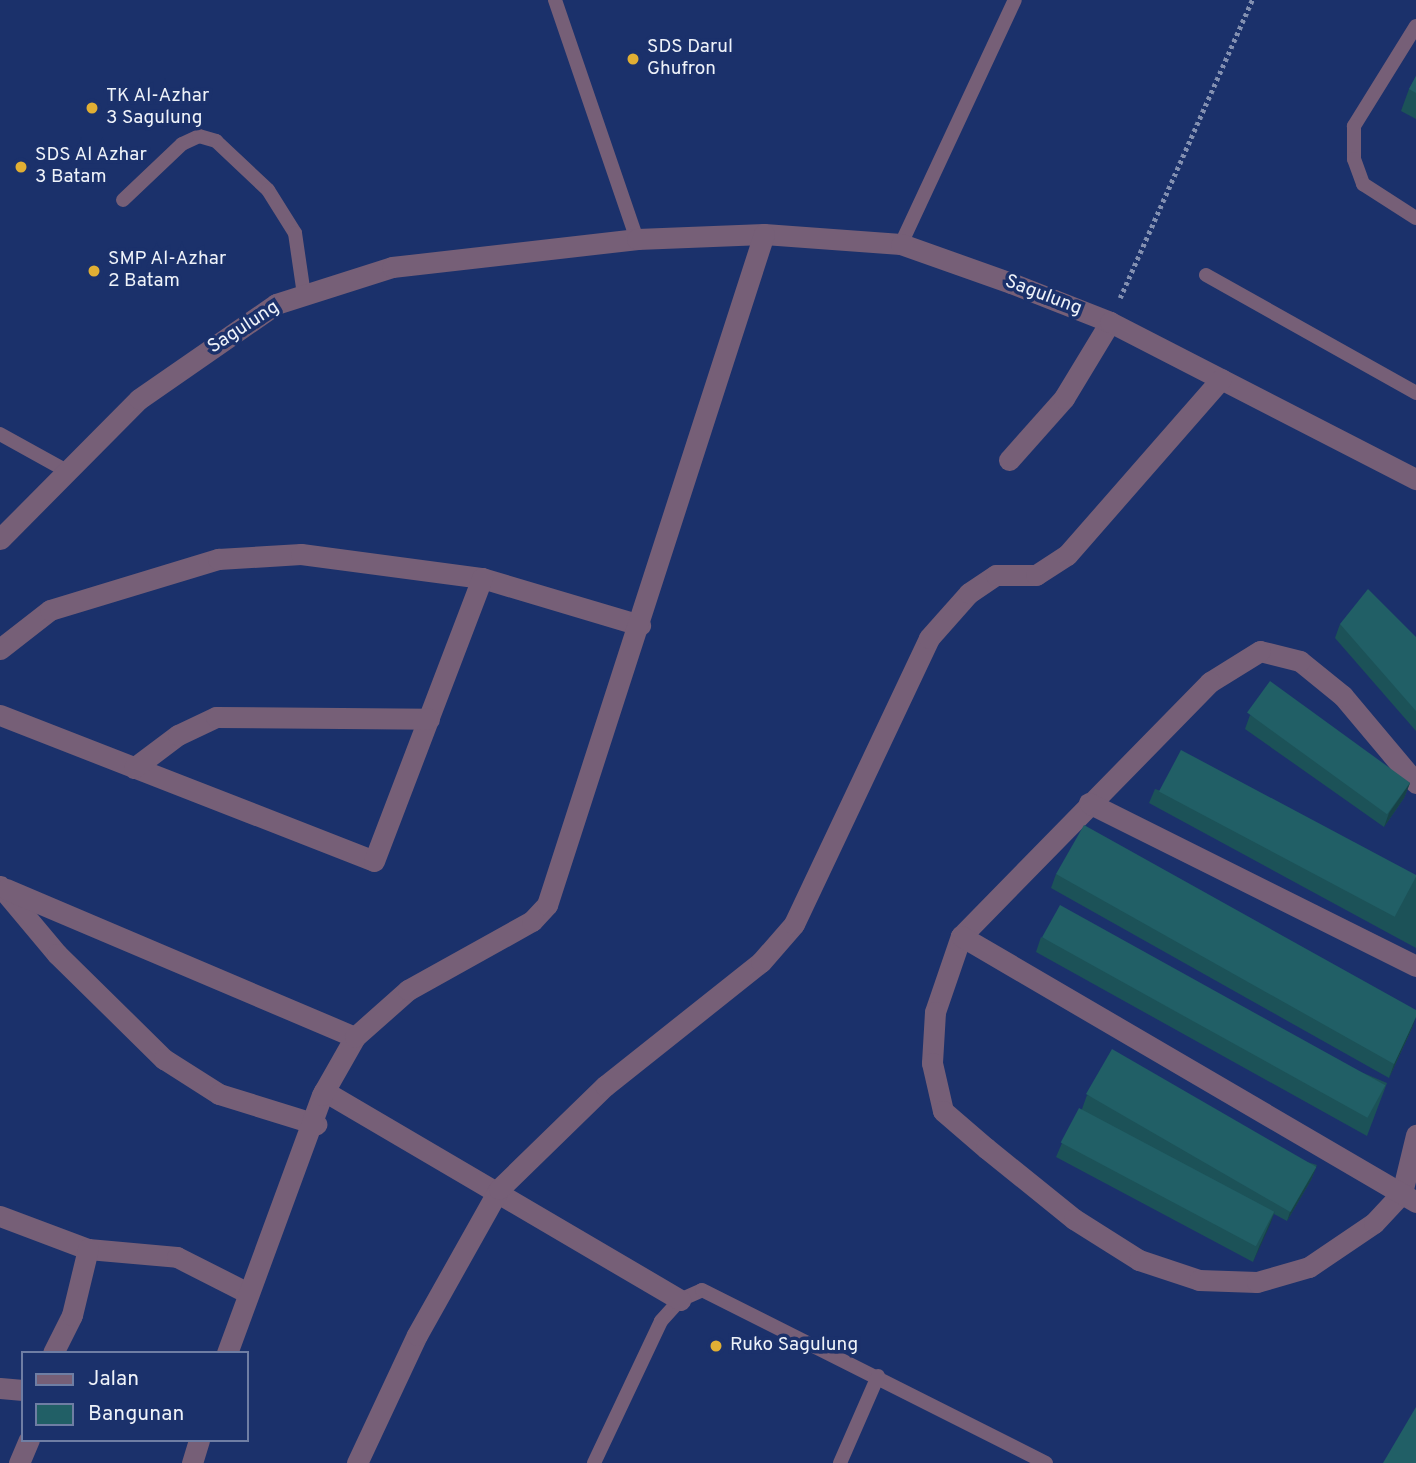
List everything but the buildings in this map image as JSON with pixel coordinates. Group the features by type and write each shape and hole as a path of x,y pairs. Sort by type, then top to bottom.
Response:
{"street":[{"name":"Sagulung","path":"0,539 65,470 139,399 276,304 391,267 638,239 764,234 901,244 1110,322 1416,479"},
{"path":"228,1351 246,1292 316,1124 324,1091 355,1037 408,990 533,921 547,905 640,625 764,234"},
{"path":"1009,460 1064,398 1110,322"},
{"path":"357,1463 417,1335 499,1189 605,1086 761,962 794,924 937,629 969,593 996,575 1036,575 1067,555 1220,379"},
{"path":"0,649 50,610 218,559 301,554 482,579 640,625"},
{"path":"0,715 374,861 482,579"},
{"path":"1416,783 1343,696 1300,661 1260,651 1210,682 961,936 935,1012 932,1063 943,1111 1074,1219 1139,1260 1199,1280 1257,1282 1309,1267 1409,1197 1416,1135"},
{"path":"134,768 178,735 216,717 429,719"},
{"path":"1089,803 1416,965"},
{"path":"0,886 355,1037"},
{"path":"0,886 57,954 164,1059 219,1094 316,1124"},
{"path":"961,936 1409,1197"},
{"path":"324,1091 499,1189 680,1300"},
{"path":"0,1216 88,1249 177,1257 246,1292"},
{"path":"54,1351 72,1315 88,1249"},
{"path":"0,1388 21,1390"},
{"path":"19,1463 28,1442"},
{"path":"192,1463 198,1442"}],"lane":[{"path":"555,0 638,239"},
{"path":"901,244 1015,0"},
{"path":"1416,26 1354,126 1354,159 1363,184 1416,218"},
{"path":"123,200 182,144 199,136 216,141 268,190 295,233 304,295"},
{"path":"1206,275 1416,393"},
{"path":"0,434 65,470"},
{"path":"594,1463 661,1321 680,1300 702,1290 878,1376 1046,1463"},
{"path":"839,1463 878,1376"}],"path":[{"path":"1110,322 1252,0"}],"place":[{"name":"SDS Darul Ghufron","path":"633,59"},
{"name":"TK Al-Azhar 3 Sagulung","path":"92,108"},
{"name":"SDS Al Azhar 3 Batam","path":"21,167"},
{"name":"SMP Al-Azhar 2 Batam","path":"94,271"},
{"name":"Ruko Sagulung","path":"716,1346"}]}
